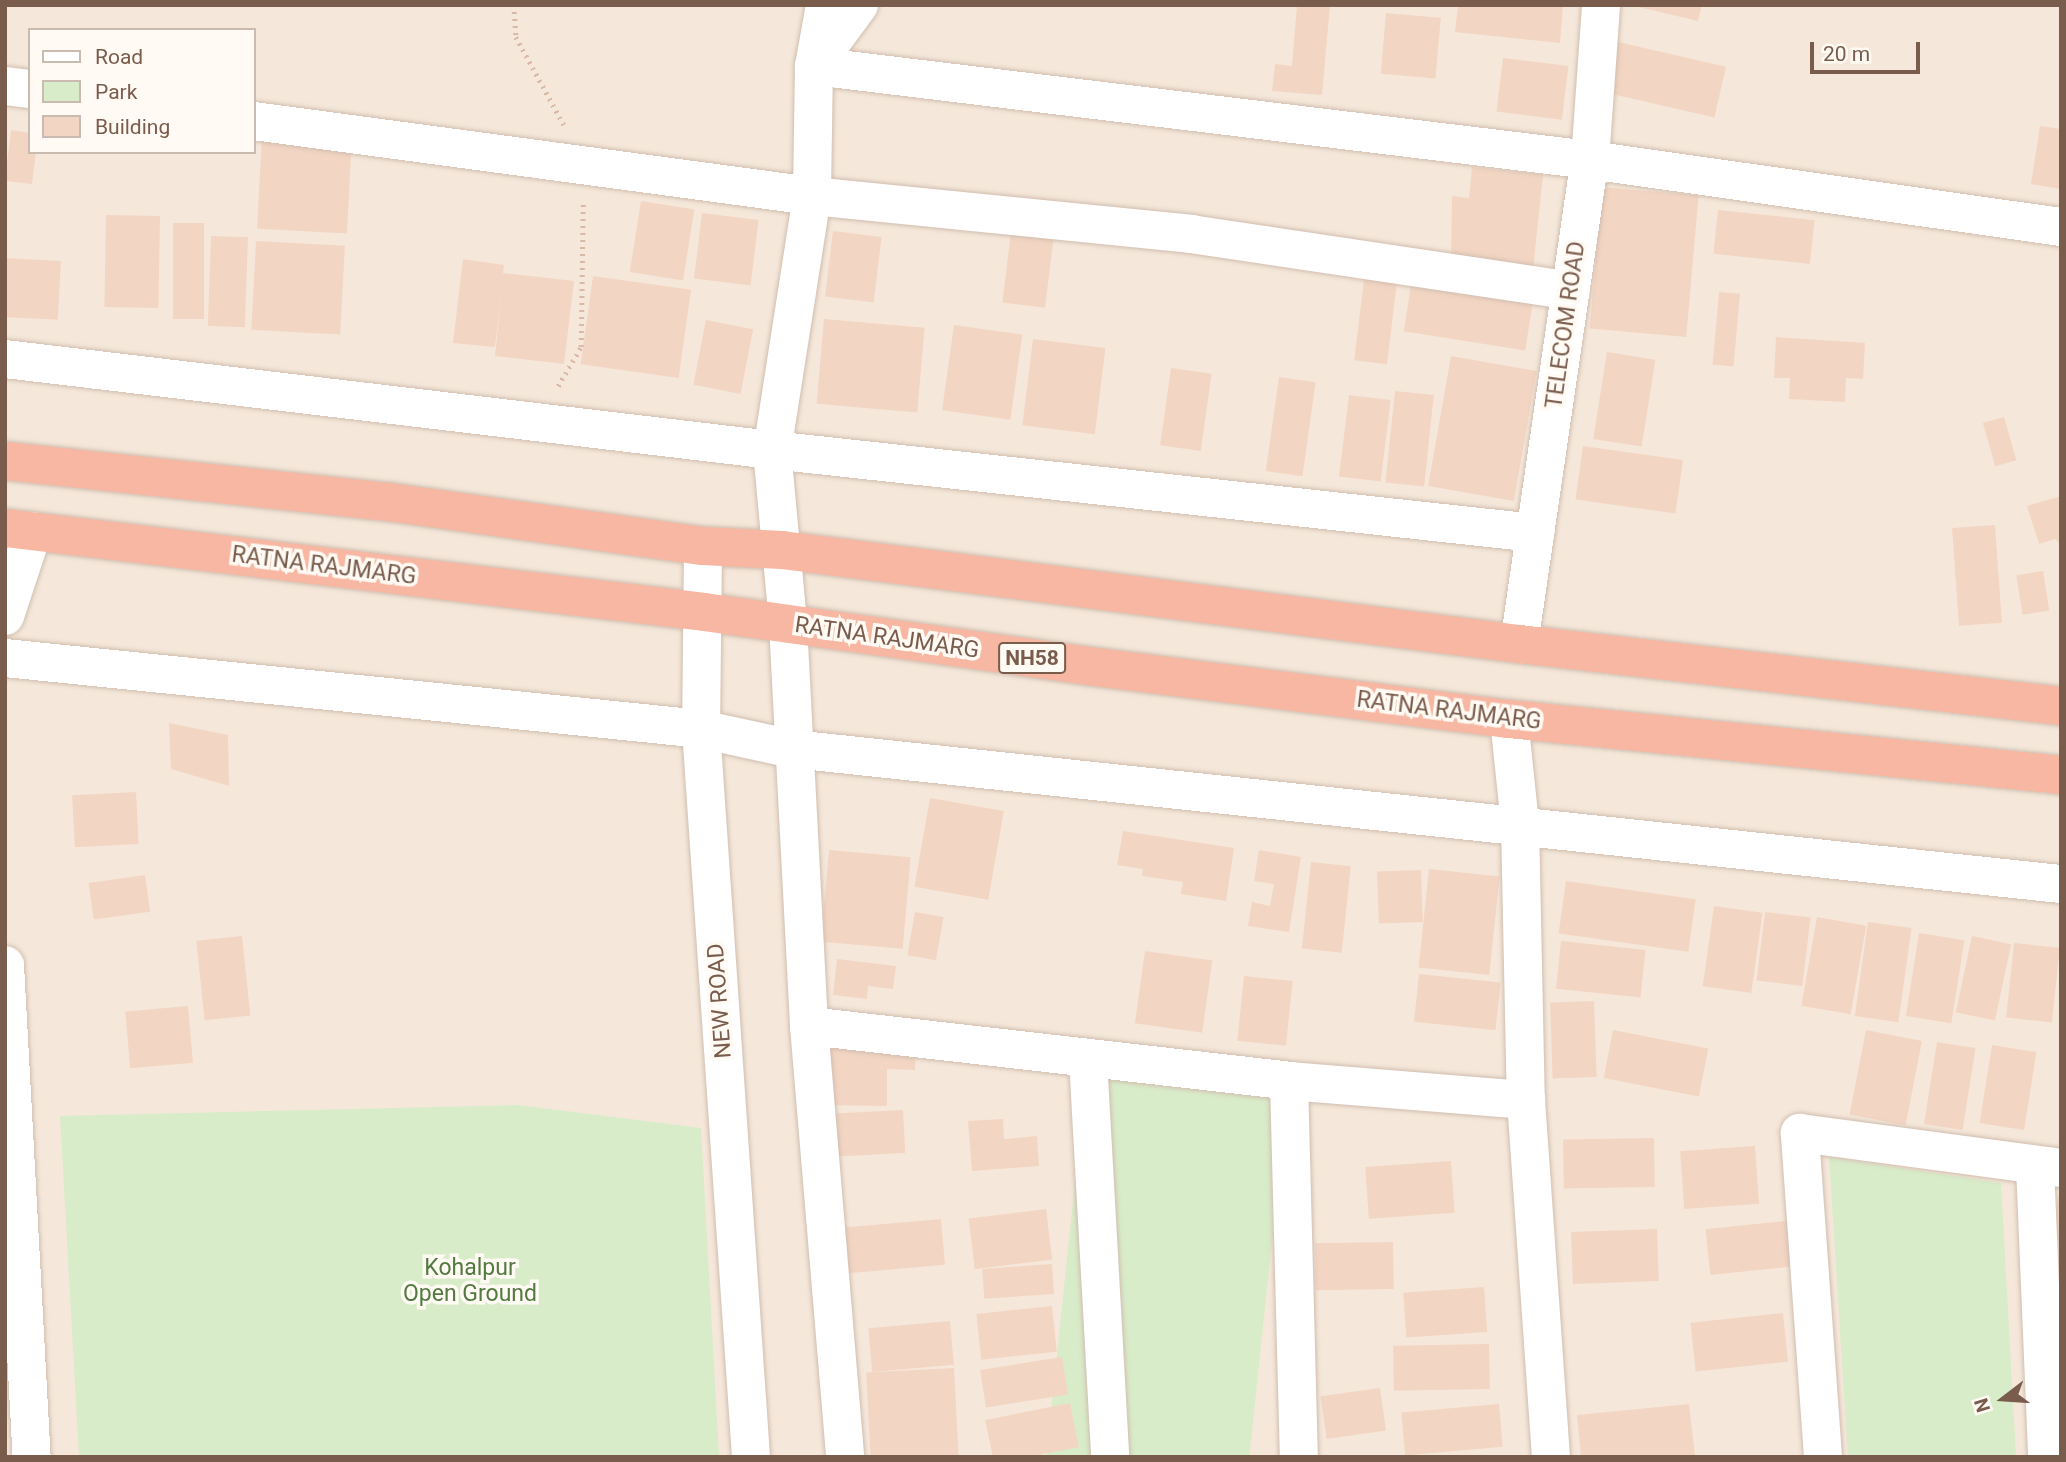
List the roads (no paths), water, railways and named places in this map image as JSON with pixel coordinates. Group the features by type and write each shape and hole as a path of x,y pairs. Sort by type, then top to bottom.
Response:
{"highway":[{"path":"5,461 389,502 703,546 782,550 1519,644 2061,706"},
{"name":"RATNA RAJMARG","path":"19,530 704,612 1509,719 2061,775"}],"street":[{"path":"825,5 814,66 812,196 772,450 788,624 809,1027 845,1457"},
{"path":"814,66 859,5"},
{"name":"TELECOM ROAD","path":"1519,644 1590,160 1601,5"},
{"path":"814,66 1590,160 2061,227"},
{"path":"5,86 28,89"},
{"path":"256,121 812,196 1191,234 1571,291"},
{"path":"5,359 772,450 1535,533"},
{"path":"5,616 19,530"},
{"name":"NEW ROAD","path":"703,546 701,729 751,1457"},
{"path":"5,658 701,729 793,749 1520,823 2061,884"},
{"path":"1509,719 1520,823 1526,1100 1551,1457"},
{"path":"5,965 32,1457"},
{"path":"809,1027 1289,1081 1526,1100"},
{"path":"1088,1059 1110,1457"},
{"path":"1289,1081 1299,1457"},
{"path":"1823,1457 1800,1133 2048,1167 2047,1457"}],"park label":[{"name":"Kohalpur Open Ground","path":"470,1281"}]}
